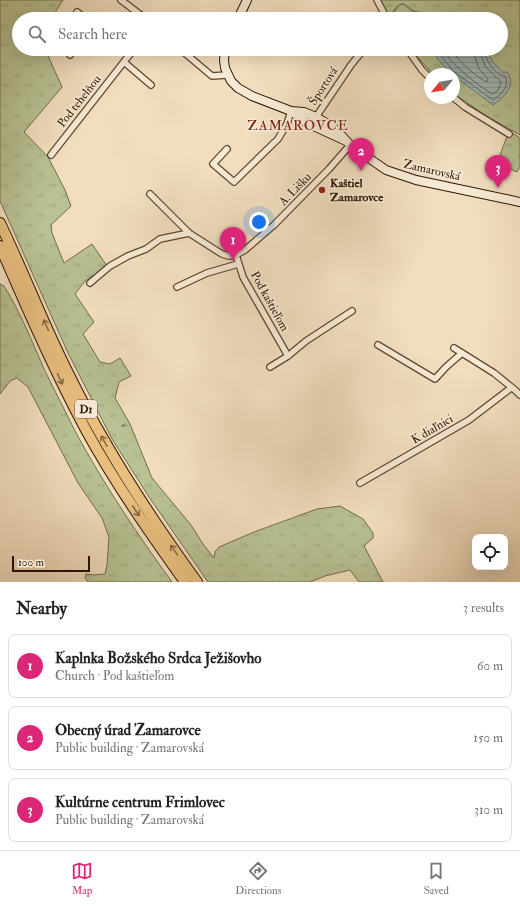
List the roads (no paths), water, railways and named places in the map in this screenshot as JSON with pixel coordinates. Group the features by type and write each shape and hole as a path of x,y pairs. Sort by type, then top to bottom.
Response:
{"highway":[{"name":"D1","path":"0,223 68,374 95,426 122,473 153,521 197,582"},
{"name":"D1","path":"0,246 60,380 86,430 144,524 185,582"}],"main road":[{"path":"241,12 247,0"},
{"path":"225,56 227,75"},
{"name":"Zamarovská","path":"227,75 234,84 244,92 291,111 307,123 348,144 386,170 400,176 416,180 520,202"},
{"name":"Zamarovská","path":"291,111 304,112 316,117 331,126 348,144"}],"street":[{"path":"121,0 137,12"},
{"path":"377,0 383,12"},
{"name":"Pod tehelňou","path":"51,154 129,56"},
{"path":"188,56 212,76 227,75"},
{"name":"Športová","path":"316,117 358,56"},
{"path":"412,56 424,72"},
{"path":"124,62 152,85"},
{"path":"460,103 509,134"},
{"path":"227,149 214,164 234,182 278,139 287,124 291,111"},
{"name":"A. Lišku","path":"236,255 274,225 329,169 348,144"},
{"path":"150,194 189,233 222,254 229,256 236,255"},
{"path":"90,283 101,272 110,266 128,256 146,249 160,239 189,233"},
{"name":"Pod kaštieľom","path":"236,255 243,277 288,356"},
{"path":"177,287 207,273 238,264"},
{"path":"270,367 352,311"},
{"path":"378,345 435,379 446,366 462,353"},
{"path":"454,348 516,388 520,395"},
{"name":"K diaľnici","path":"360,483 469,420 516,388"}],"water":[{"path":"437,56 490,56 492,61 503,72 507,72 511,82 505,95 493,105 460,80 460,68 446,68 436,57"}],"waterway":[{"path":"393,12 401,4 417,12"}],"place":[{"name":"Obecný úrad Zamarovce","path":"361,171"},
{"name":"Kultúrne centrum Frimlovec","path":"498,188"},
{"name":"Kaštiel Zamarovce","path":"322,190"},
{"name":"Kaplnka Božského Srdca Ježišovho","path":"233,260"}],"district":[{"name":"ZAMAROVCE","path":"298,125"}]}
